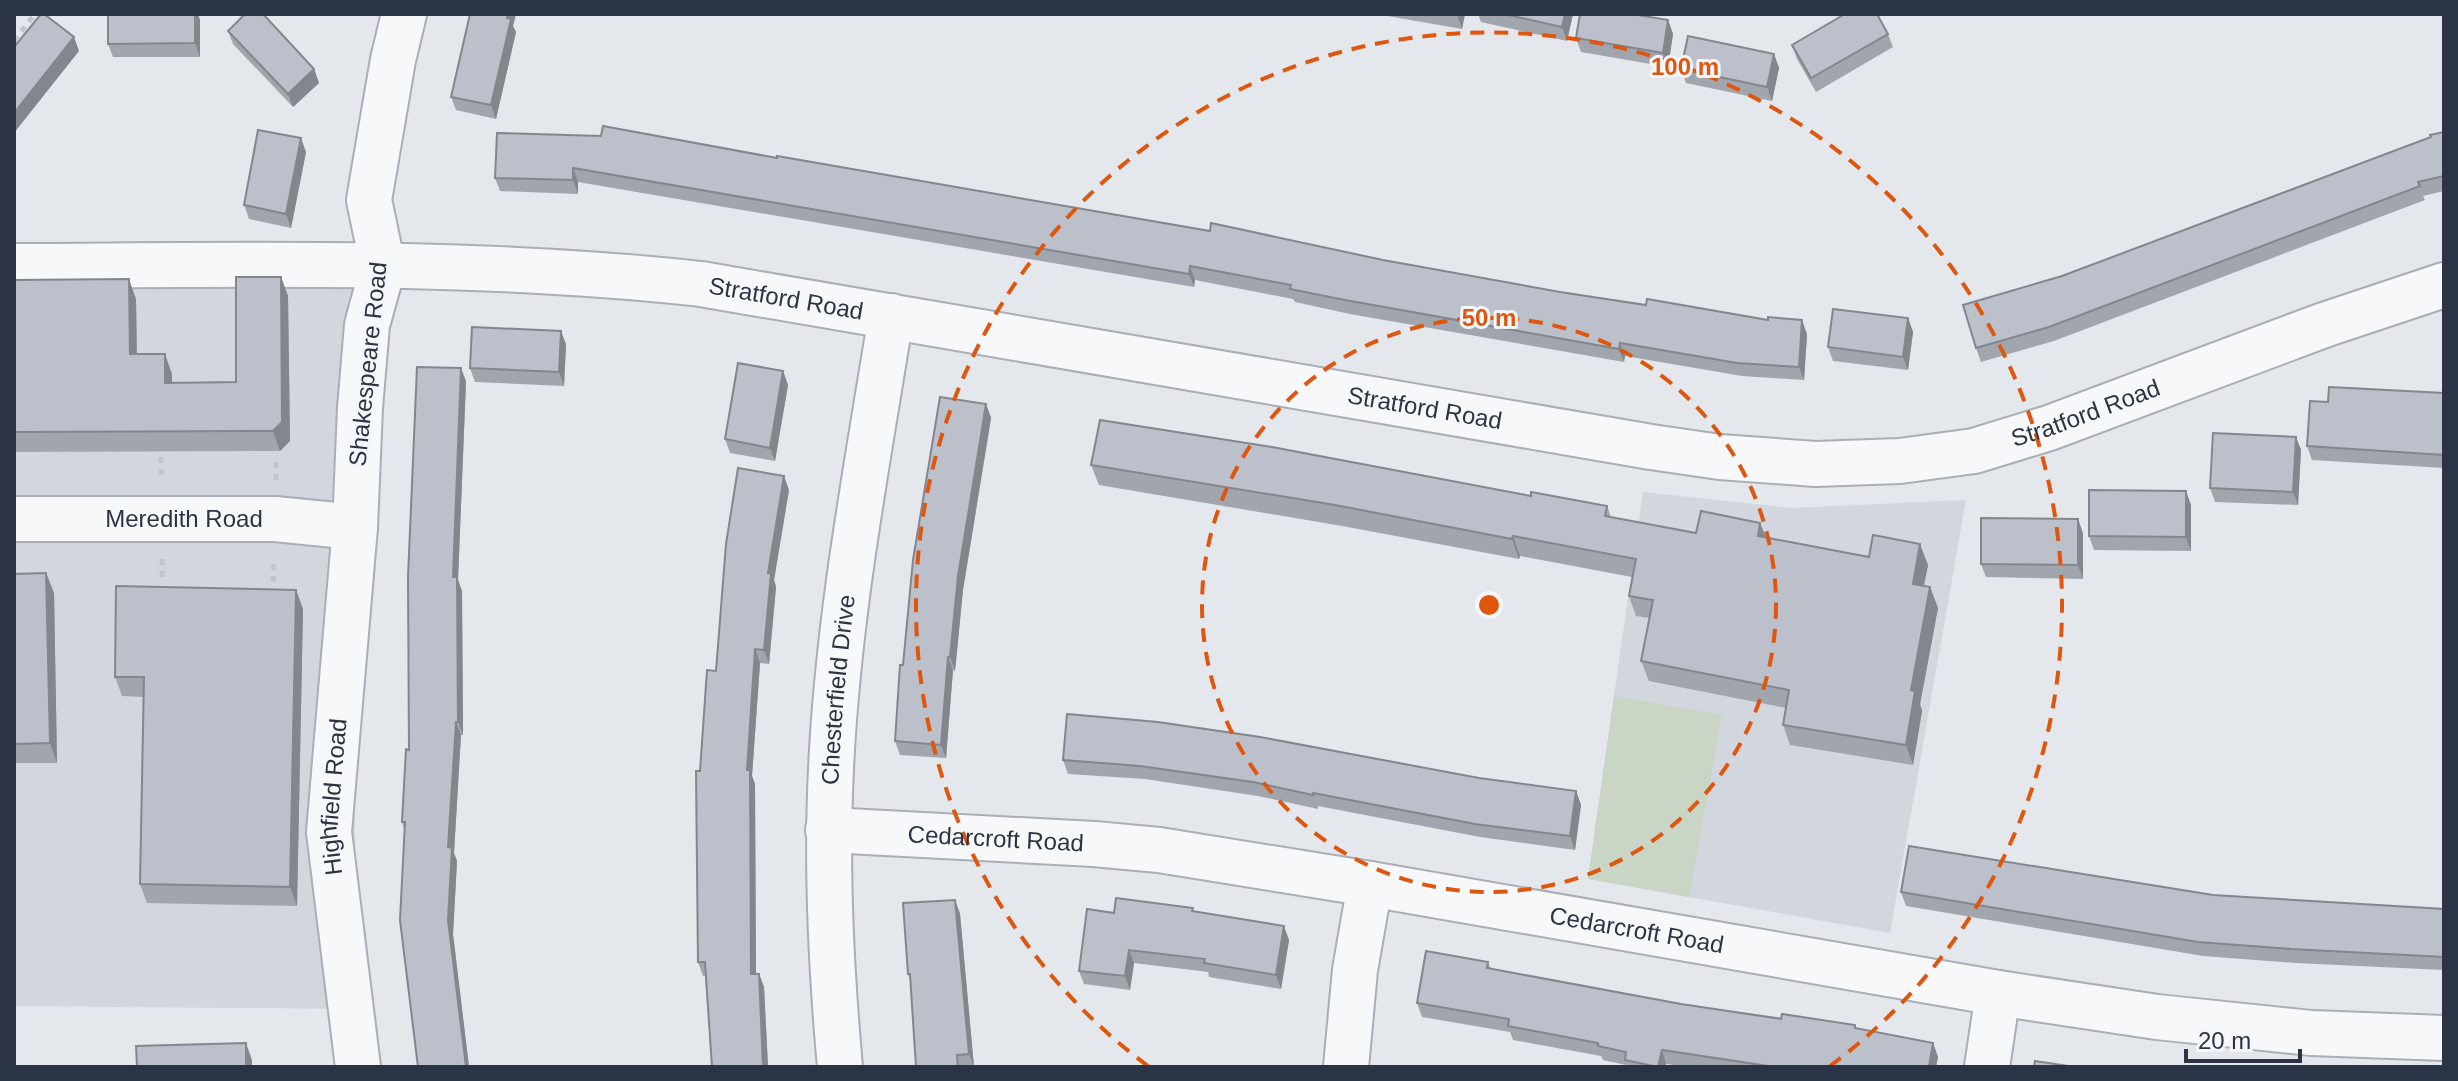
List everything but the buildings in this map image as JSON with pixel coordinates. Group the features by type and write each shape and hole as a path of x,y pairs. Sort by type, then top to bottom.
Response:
{"street":[{"name":"Shakespeare Road","path":"355,527 367,325 383,267 369,200 404,14"},
{"name":"Stratford Road","path":"14,266 327,264 604,273 701,284 1651,447 1720,457 1815,464 1900,461 1974,451 2049,428 2324,325 2444,285"},
{"name":"Chesterfield Drive","path":"840,1067 829,925 828,830 838,675 848,587 891,316"},
{"name":"Meredith Road","path":"14,519 275,519 355,527"},
{"name":"Highfield Road","path":"355,527 329,832 358,1067"},
{"name":"Cedarcroft Road","path":"828,830 1159,850 1998,993 2157,1017 2311,1033 2444,1038"},
{"path":"1346,1067 1355,970 1370,884"},
{"path":"1987,1067 1998,993"}],"path":[{"path":"14,41 35,14"},
{"path":"161,546 162,583"},
{"path":"273,582 274,547"}],"shaded area":[{"path":"14,260 383,267 355,527 355,1009 14,1006"},
{"path":"1643,492 1791,508 1966,500 1890,933 1588,879"}],"green space":[{"path":"1614,696 1722,715 1689,897 1588,879"}]}
